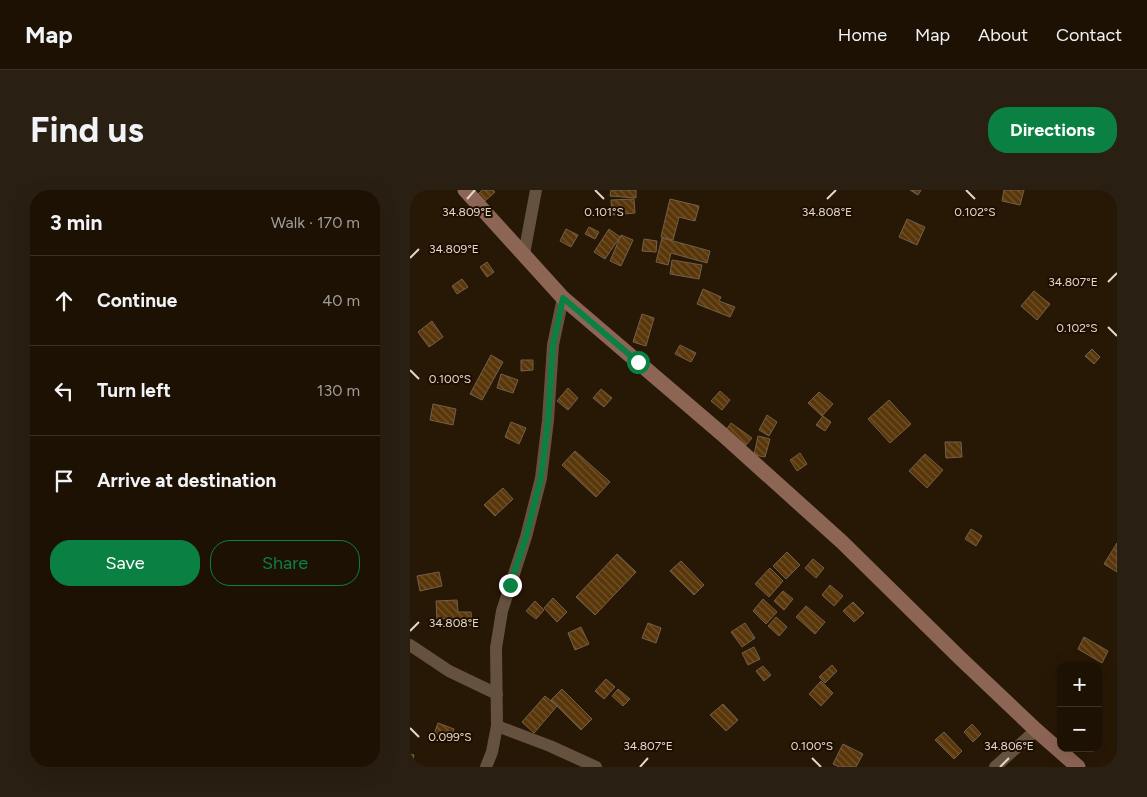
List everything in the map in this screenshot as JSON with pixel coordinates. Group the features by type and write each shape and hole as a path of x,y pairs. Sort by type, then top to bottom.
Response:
{"main road":[{"path":"464,190 563,298 722,434 835,536 1036,730 1078,767"}],"street":[{"path":"524,254 536,190"},
{"path":"486,767 492,752 498,726 496,648 502,610 526,537 541,478 548,420 553,345 563,298"},
{"path":"410,646 449,671 497,694"},
{"path":"498,726 550,746 596,767"},
{"path":"994,767 1036,730"}],"building":[{"path":"482,190 493,190 495,192 485,201 478,194"},
{"path":"611,190 636,190 636,198 610,196"},
{"path":"910,190 921,190 918,195"},
{"path":"1004,190 1024,190 1020,205 1002,201"},
{"path":"634,199 635,213 612,215 611,200"},
{"path":"670,199 699,206 695,221 679,217 673,240 661,237"},
{"path":"907,219 925,227 917,245 899,237"},
{"path":"589,227 599,232 595,239 585,234"},
{"path":"566,229 578,235 571,247 560,241"},
{"path":"609,229 620,237 605,259 594,252"},
{"path":"621,235 633,240 621,266 610,261"},
{"path":"662,238 710,251 707,263 671,253 668,265 656,262"},
{"path":"644,239 657,241 656,252 642,251"},
{"path":"672,260 702,265 699,279 670,274"},
{"path":"487,262 494,272 487,277 480,267"},
{"path":"462,279 468,287 457,294 452,286"},
{"path":"703,289 721,297 719,301 735,307 730,317 697,304"},
{"path":"1034,291 1050,304 1037,320 1021,306"},
{"path":"642,314 654,318 646,346 633,342"},
{"path":"432,321 443,337 429,347 418,332"},
{"path":"680,345 696,353 691,362 675,354"},
{"path":"1092,349 1100,357 1094,364 1085,356"},
{"path":"491,355 503,362 482,400 470,394"},
{"path":"521,360 533,360 533,370 521,371"},
{"path":"501,374 518,380 513,393 497,388"},
{"path":"568,388 578,398 568,410 557,401"},
{"path":"601,389 612,398 604,407 593,398"},
{"path":"720,391 730,400 722,410 711,401"},
{"path":"819,392 833,404 822,416 808,403"},
{"path":"889,400 911,424 890,443 868,419"},
{"path":"433,404 456,409 453,425 430,420"},
{"path":"767,415 777,422 769,436 759,430"},
{"path":"823,416 831,422 825,431 816,425"},
{"path":"511,422 526,428 519,444 505,437"},
{"path":"731,423 752,438 746,445 726,430"},
{"path":"758,436 770,439 765,457 754,455"},
{"path":"945,442 961,442 962,457 946,458"},
{"path":"575,451 610,482 596,497 562,465"},
{"path":"800,453 807,464 797,471 790,460"},
{"path":"925,454 943,470 927,488 909,471"},
{"path":"503,488 513,499 495,516 484,505"},
{"path":"971,529 982,536 976,546 965,539"},
{"path":"1117,543 1117,572 1104,564"},
{"path":"787,552 800,565 786,579 773,566"},
{"path":"617,554 636,572 595,615 576,597"},
{"path":"813,559 824,568 816,578 805,568"},
{"path":"681,561 704,585 694,595 670,571"},
{"path":"770,568 783,581 769,597 755,584"},
{"path":"439,572 442,586 420,591 417,576"},
{"path":"830,585 843,596 834,606 822,595"},
{"path":"783,591 793,599 784,610 774,601"},
{"path":"553,598 567,612 557,622 544,608"},
{"path":"763,599 777,612 766,624 753,611"},
{"path":"457,600 458,612 471,612 472,625 458,626 457,618 437,619 436,601"},
{"path":"535,601 544,610 536,619 526,611"},
{"path":"853,602 864,613 854,622 843,611"},
{"path":"806,606 825,622 815,634 796,617"},
{"path":"776,617 787,627 779,636 768,626"},
{"path":"648,623 661,628 656,643 642,638"},
{"path":"745,623 755,638 742,647 731,632"},
{"path":"581,627 589,644 575,650 568,633"},
{"path":"1084,637 1108,651 1102,663 1078,649"},
{"path":"754,647 760,659 748,665 742,653"},
{"path":"832,665 837,671 825,683 819,677"},
{"path":"763,666 771,675 764,681 756,671"},
{"path":"606,679 615,687 604,699 595,691"},
{"path":"821,681 833,693 821,706 809,694"},
{"path":"562,689 592,719 581,730 551,700"},
{"path":"618,689 630,699 623,706 612,696"},
{"path":"545,696 557,706 534,733 522,722"},
{"path":"723,704 738,720 726,731 710,715"},
{"path":"438,723 454,729 450,742 433,737"},
{"path":"972,724 981,734 973,742 964,732"},
{"path":"944,732 962,751 954,759 935,740"},
{"path":"843,744 863,754 856,767 839,767 833,764"},
{"path":"410,754 414,755 411,767 410,767"}],"route":[{"path":"510,585 526,537 541,478 548,420 553,345 563,298 638,362"}]}
